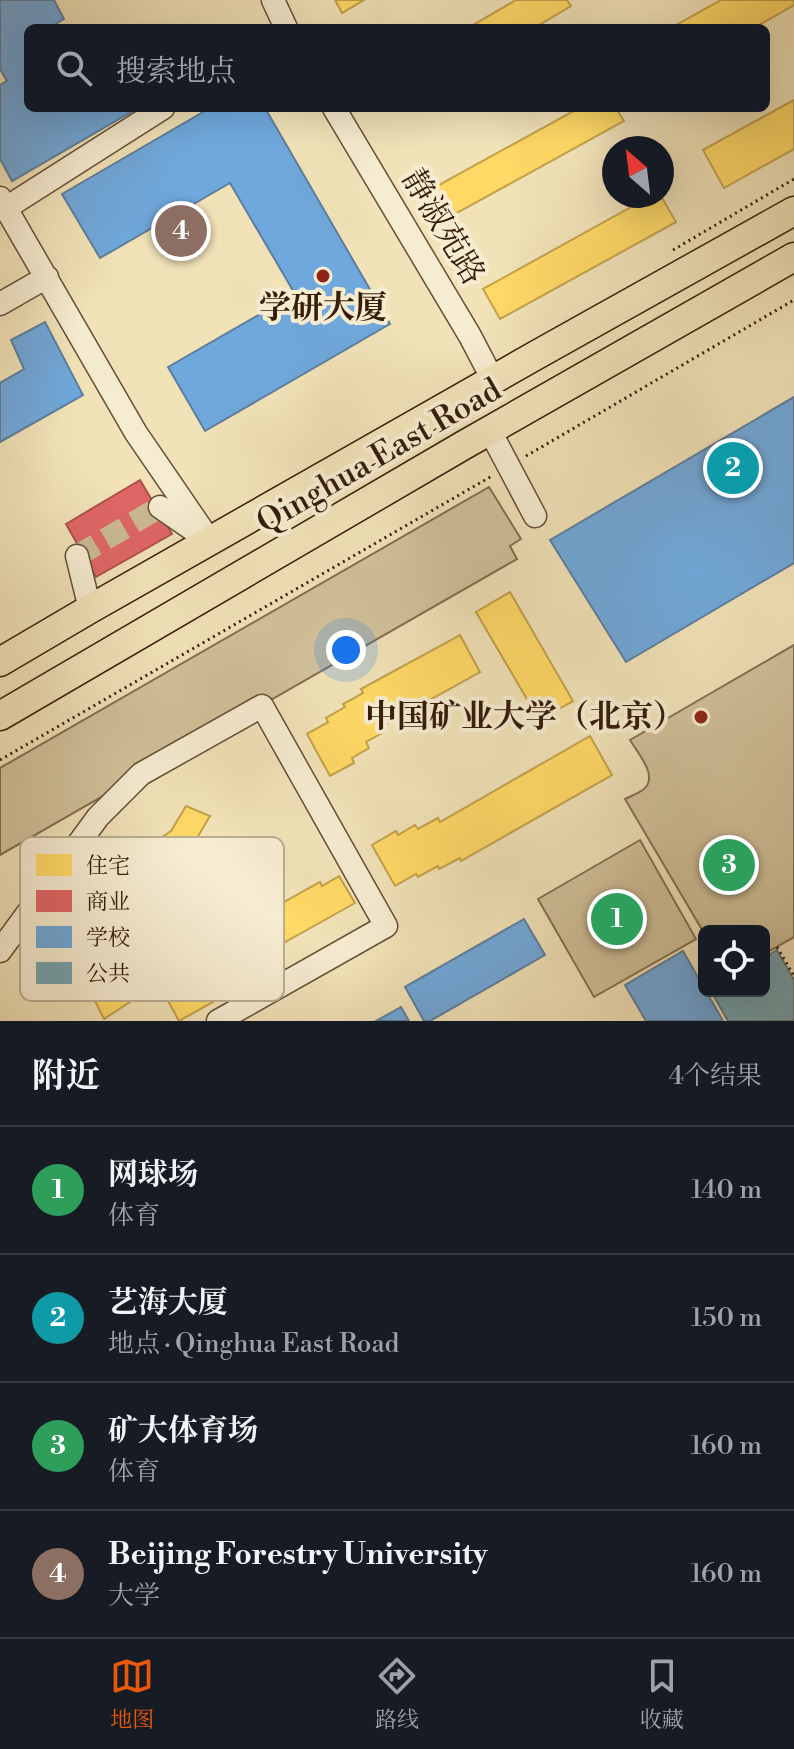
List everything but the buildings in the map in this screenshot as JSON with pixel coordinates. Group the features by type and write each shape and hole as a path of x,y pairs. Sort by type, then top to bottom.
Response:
{"main road":[{"name":"Qinghua East Road","path":"0,662 518,365 794,211"},
{"name":"Qinghua East Road","path":"0,716 794,257"},
{"path":"518,365 540,403"},
{"path":"483,386 490,431"}],"street":[{"path":"273,0 284,24"},
{"path":"156,112 3,203 136,433 210,541"},
{"name":"静淑苑路","path":"336,112 462,323 483,386"},
{"path":"0,304 47,277"},
{"path":"490,431 535,516"},
{"path":"160,507 210,541"},
{"path":"77,556 90,609"},
{"path":"83,837 98,817 141,774 262,706 386,926 284,984"},
{"path":"0,951 20,924"},
{"path":"218,1021 253,1001"}],"path":[{"path":"0,760 794,300"},
{"path":"777,947 794,976"}],"shaded area":[{"path":"489,487 521,539 510,546 517,559 31,837 20,837 20,844 0,855 0,768"},
{"path":"794,645 794,937 770,951 770,925 699,925 625,799 644,789 649,778 645,764 630,740"},
{"path":"640,840 696,939 594,997 538,899"}],"tunnel":[{"path":"77,556 160,507"}],"place":[{"name":"Beijing Forestry University","path":"181,231"},
{"name":"学研大厦","path":"323,276"},
{"name":"艺海大厦","path":"733,468"},
{"name":"中国矿业大学（北京）","path":"701,717"},
{"name":"矿大体育场","path":"729,865"},
{"name":"网球场","path":"617,919"}]}
